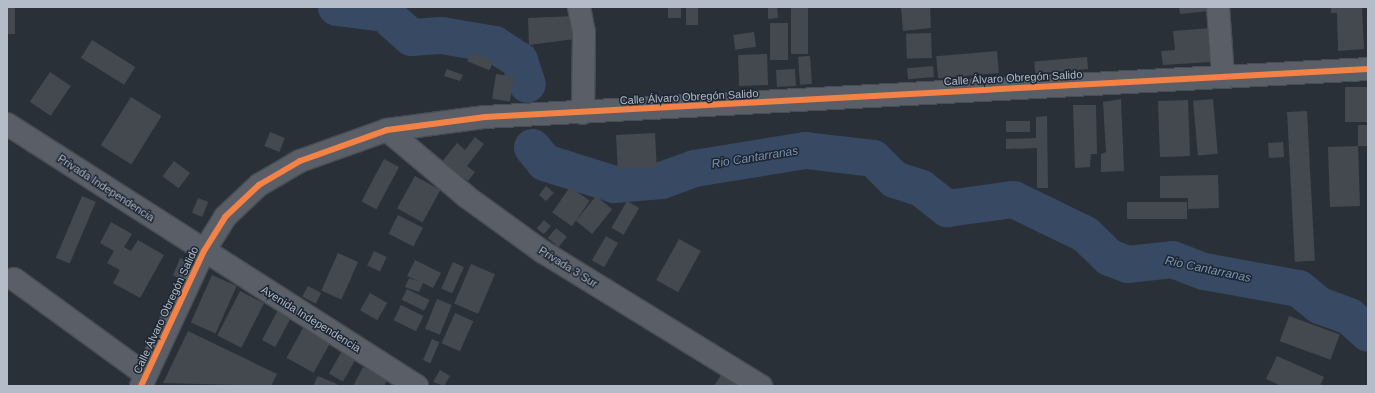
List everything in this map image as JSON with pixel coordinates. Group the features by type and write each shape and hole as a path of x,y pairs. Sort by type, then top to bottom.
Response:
{"street":[{"path":"579,7 584,32 584,113"},
{"path":"1218,7 1223,76"},
{"name":"Calle Álvaro Obregón Salido","path":"145,382 204,251 225,217 259,185 300,161 387,130 485,117 584,113 1368,69"},
{"name":"Privada Independencia","path":"7,124 204,251"},
{"name":"Privada 3 Sur","path":"387,130 467,197 543,252 761,386"},
{"name":"Avenida Independencia","path":"204,251 417,386"},
{"path":"14,278 145,382"}],"building":[{"path":"7,7 15,7 15,34 7,34"},
{"path":"668,7 681,7 681,18 668,18"},
{"path":"686,7 698,7 698,25 686,25"},
{"path":"768,7 777,7 778,18 768,19"},
{"path":"791,7 808,7 808,54 791,54"},
{"path":"901,7 930,7 931,28 903,31"},
{"path":"1179,7 1208,7 1209,11 1180,14"},
{"path":"1331,7 1362,7 1364,49 1338,51 1337,13 1331,13"},
{"path":"575,16 575,39 529,45 528,18"},
{"path":"770,23 788,23 788,60 770,60"},
{"path":"1210,28 1211,62 1163,65 1161,51 1175,50 1173,31"},
{"path":"754,32 756,47 735,50 733,35"},
{"path":"931,33 932,58 907,59 906,34"},
{"path":"92,40 135,67 124,85 81,58"},
{"path":"997,51 999,73 938,78 936,56"},
{"path":"471,52 493,61 490,70 467,61"},
{"path":"767,54 768,85 739,86 738,55"},
{"path":"810,56 812,84 800,85 798,57"},
{"path":"1087,57 1088,69 1035,74 1034,62"},
{"path":"933,66 934,77 908,79 907,68"},
{"path":"447,69 463,75 460,81 444,76"},
{"path":"795,69 796,86 777,87 776,70"},
{"path":"50,72 71,86 51,116 30,102"},
{"path":"496,74 514,77 510,102 492,99"},
{"path":"1345,87 1368,87 1368,122 1345,122"},
{"path":"131,97 162,116 131,164 101,145"},
{"path":"1121,99 1124,171 1101,172 1101,154 1106,152 1103,102"},
{"path":"1213,99 1218,154 1198,156 1193,101"},
{"path":"1188,100 1190,156 1160,157 1158,101"},
{"path":"1073,105 1096,105 1097,154 1091,154 1090,167 1075,168"},
{"path":"1307,111 1315,261 1295,262 1287,112"},
{"path":"1047,116 1048,188 1037,188 1037,148 1006,149 1006,139 1036,138 1036,117"},
{"path":"1006,121 1030,121 1030,132 1006,132"},
{"path":"1358,125 1368,125 1368,146 1358,146"},
{"path":"270,132 285,138 279,152 264,146"},
{"path":"655,133 657,167 618,169 616,135"},
{"path":"475,137 484,144 467,166 475,172 468,181 441,163 457,143 465,150"},
{"path":"1283,142 1284,157 1269,158 1268,143"},
{"path":"1358,146 1360,206 1330,207 1328,147"},
{"path":"384,159 399,167 376,209 361,201"},
{"path":"174,161 190,173 179,188 163,176"},
{"path":"1218,175 1219,208 1188,209 1188,198 1160,198 1160,176"},
{"path":"415,176 440,190 422,222 397,208"},
{"path":"546,186 554,193 546,201 539,195"},
{"path":"570,187 590,201 572,226 552,212"},
{"path":"82,196 96,202 70,264 56,258"},
{"path":"596,196 612,209 592,234 576,221"},
{"path":"198,198 208,202 202,217 192,213"},
{"path":"627,201 639,208 624,235 612,228"},
{"path":"1127,202 1187,202 1187,219 1127,219"},
{"path":"398,215 423,228 413,246 388,234"},
{"path":"544,220 551,226 544,234 537,228"},
{"path":"111,222 132,234 124,247 131,251 138,240 164,255 140,298 113,283 120,270 107,263 114,251 100,243"},
{"path":"556,228 567,237 559,247 548,238"},
{"path":"606,236 618,243 604,267 592,260"},
{"path":"679,239 701,251 678,292 656,280"},
{"path":"374,251 387,257 380,271 367,266"},
{"path":"338,253 358,262 341,299 321,290"},
{"path":"180,258 190,262 183,280 173,276"},
{"path":"415,260 441,273 433,288 423,283 419,292 405,287 409,278 420,282 407,276"},
{"path":"453,262 464,267 452,293 441,288"},
{"path":"471,264 495,274 478,314 454,304"},
{"path":"212,275 237,286 216,333 191,323"},
{"path":"308,286 321,293 316,304 302,297"},
{"path":"407,289 429,300 424,311 402,300"},
{"path":"240,291 264,303 241,348 217,336"},
{"path":"370,293 387,303 377,320 360,310"},
{"path":"437,299 452,305 440,335 425,329"},
{"path":"401,305 423,316 416,331 394,320"},
{"path":"278,310 291,317 275,347 262,340"},
{"path":"455,313 473,321 460,351 442,343"},
{"path":"1289,316 1340,334 1331,360 1280,341"},
{"path":"303,328 330,343 314,373 287,358"},
{"path":"188,331 277,374 271,386 163,383"},
{"path":"432,339 439,342 430,363 423,360"},
{"path":"342,351 356,359 343,382 329,374"},
{"path":"1277,356 1324,377 1320,386 1281,386 1266,379"},
{"path":"363,367 388,379 384,386 353,386"},
{"path":"725,369 752,386 714,386"},
{"path":"440,370 450,376 444,386 433,382"},
{"path":"318,376 337,384 336,386 313,386"}],"waterway":[{"name":"Rio Cantarranas","path":"336,7 384,13 411,37 441,35 494,44 519,60 527,84"},
{"name":"Rio Cantarranas","path":"532,147 544,162 614,184 661,180 694,168 805,150 873,158 894,179 921,188 947,208 1013,199 1085,234 1109,257 1127,264 1172,259 1204,271 1298,288 1319,305 1349,316 1368,333"}],"cycle path":[{"path":"141,386 204,251 225,217 259,185 300,161 387,130 485,117 1368,69"}]}
